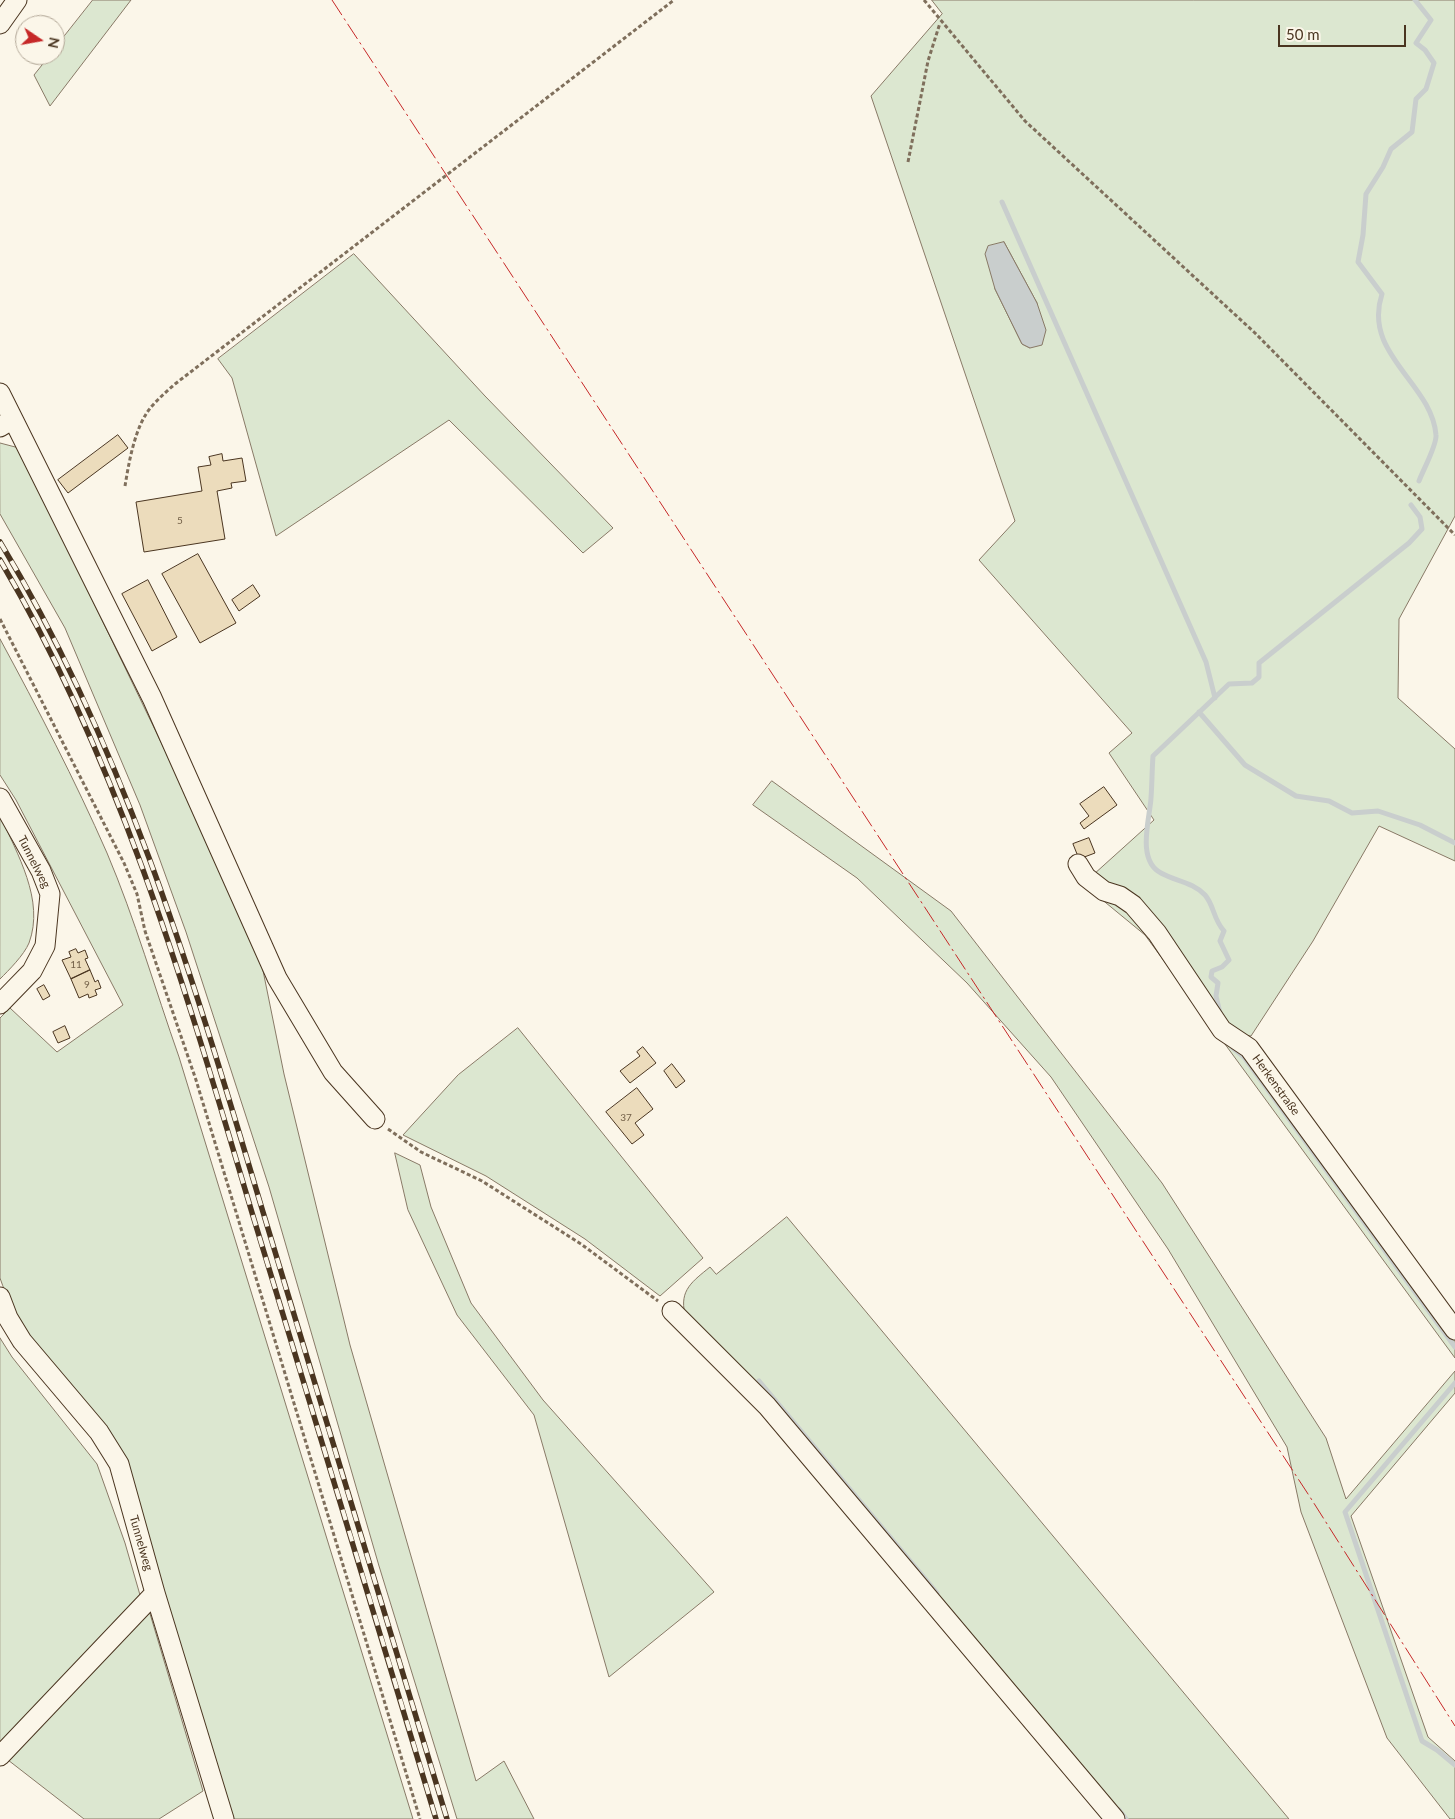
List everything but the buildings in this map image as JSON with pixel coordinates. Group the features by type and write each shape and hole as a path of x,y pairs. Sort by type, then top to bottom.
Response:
{"street":[{"path":"0,24 17,0"},
{"path":"0,394 6,423 152,698 277,978 333,1072 375,1120"},
{"name":"Tunnelweg","path":"0,798 41,871 50,894 45,946 32,971 0,1004"},
{"name":"Herkenstraße","path":"1078,864 1086,877 1104,891 1120,896 1132,905 1157,933 1222,1030 1249,1048 1455,1330"},
{"name":"Tunnelweg","path":"0,1297 8,1318 22,1341 99,1432 119,1464 155,1593 224,1819"},
{"path":"672,1311 767,1406 1115,1819"},
{"path":"0,1756 155,1593"}],"path":[{"path":"125,486 131,454 143,422 151,407 175,384 674,0"},
{"path":"924,0 940,22 1025,120 1255,333 1455,535"},
{"path":"908,162 928,61 940,22"},
{"path":"0,619 124,863 137,894 145,930 196,1080 420,1819"},
{"path":"375,1120 421,1152 482,1181 581,1244 672,1311"}],"green space":[{"path":"93,0 131,0 50,106 34,75 42,65 65,65 65,35"},
{"path":"932,0 1455,0 1455,516 1399,619 1398,698 1455,749 1455,861 1379,826 1313,941 1251,1036 1217,1032 1248,1052 1455,1336 1455,1358 1145,935 1083,884 1154,820 1109,753 1132,733 979,560 1015,521 871,96 942,14","holes":["1004,242 1037,303 1030,348 1022,344 995,289"]},
{"path":"354,254 485,396 613,528 583,553 449,420 276,536 232,378 218,359"},
{"path":"0,443 19,448 257,941 284,1074 350,1345 476,1781 504,1761 534,1819 457,1819 379,1566 269,1187 186,932 140,805 65,628 0,514"},
{"path":"0,639 82,799 107,853 136,929 179,1057 413,1819 233,1819 156,1577 135,1494 29,1336 13,1308 0,1278 0,1018 10,1008 57,1052 123,1005 16,800 0,775"},
{"path":"772,781 951,911 1162,1183 1326,1438 1346,1499 1455,1371 1455,1393 1351,1516 1428,1737 1455,1761 1455,1819 1450,1819 1387,1738 1301,1512 1287,1447 1168,1249 1051,1077 967,983 857,878 753,805"},
{"path":"0,815 21,861 34,910 33,927 27,948 0,979"},
{"path":"518,1028 703,1258 660,1296 585,1239 486,1176 403,1135 458,1075"},
{"path":"395,1153 420,1165 431,1207 471,1303 543,1400 714,1592 609,1677 534,1415 457,1315 408,1210"},
{"path":"787,1217 1289,1819 1121,1819 685,1314 684,1298 686,1292 698,1277 710,1267 716,1274"},
{"path":"0,1338 12,1357 97,1464 125,1543 140,1595 0,1747"},
{"path":"148,1607 203,1791 159,1819 84,1819 8,1760"}],"shaded area":[{"path":"1004,242 1037,303 1046,330 1042,345 1030,348 1022,344 995,289 985,254 988,246"}],"waterway":[{"path":"1415,0 1431,20 1416,43 1425,50 1434,63 1426,89 1416,99 1412,132 1391,149 1383,167 1366,194 1363,235 1358,262 1382,294 1378,315 1381,334 1389,351 1423,399 1432,416 1436,439 1419,481"},
{"path":"1002,202 1206,662 1215,698"},
{"path":"1220,1013 1216,996 1218,983 1211,977 1212,971 1222,967 1229,960 1220,941 1224,931 1205,895 1195,887 1161,873 1153,867 1149,859 1146,838 1151,798 1153,756 1229,684 1252,683 1259,677 1259,663 1409,543 1422,529 1420,517 1411,505"},
{"path":"1199,712 1245,765 1296,796 1329,801 1352,813 1378,811 1420,825 1455,843"},
{"path":"1233,1048 1244,1057 1455,1347"},
{"path":"759,1381 937,1593"},
{"path":"1455,1383 1345,1512 1422,1741 1437,1750 1455,1765"},
{"path":"1119,1810 1126,1819"}],"railway":[{"path":"0,542 45,622 85,703 121,785 183,953 447,1819"},
{"path":"0,560 43,638 81,717 116,798 147,880 202,1047 436,1819"}],"power":[{"path":"332,0 1310,1497 1455,1726"}]}
